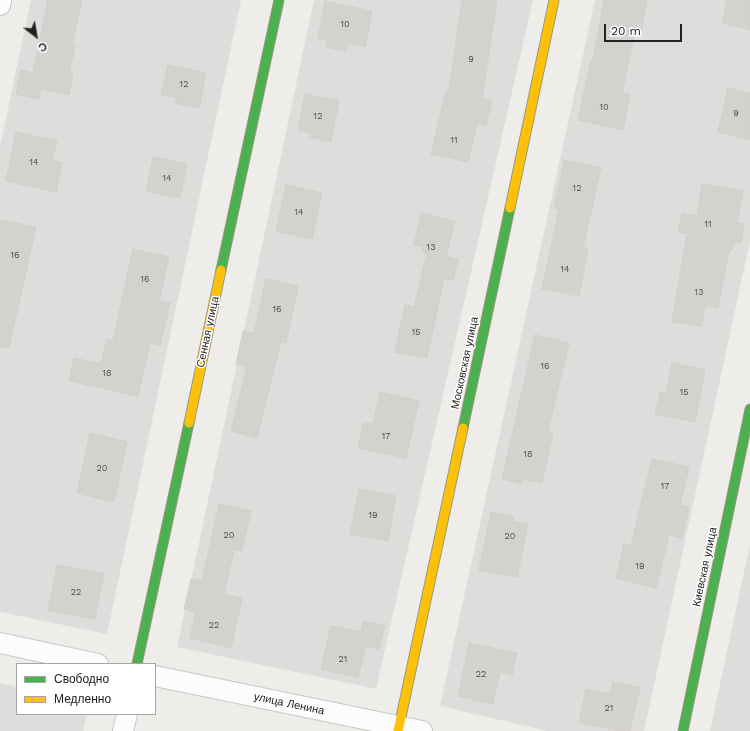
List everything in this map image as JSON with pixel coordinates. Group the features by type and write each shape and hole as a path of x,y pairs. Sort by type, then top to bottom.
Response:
{"street":[{"path":"0,5 1,0"},
{"name":"Сенная улица","path":"137,663 279,0"},
{"name":"Московская улица","path":"399,729 554,0"},
{"name":"Киевская улица","path":"683,731 750,409"},
{"path":"0,643 93,663"},
{"name":"улица Ленина","path":"156,676 399,729 422,731"},
{"path":"123,731 127,715"}],"shaded area":[{"path":"31,0 241,0 107,634 0,612 0,147"},
{"path":"314,0 533,0 376,689 177,647"},
{"path":"595,0 750,0 750,241 644,731 548,731 440,706"},
{"path":"750,544 750,731 710,731"},
{"path":"0,683 16,687 16,715 87,715 83,731 0,731"}],"building":[{"path":"48,0 82,0 72,45 75,46 69,73 73,74 69,95 41,89 39,99 16,94 21,70 33,73"},
{"path":"462,0 497,0 482,99 492,101 486,125 477,123 468,162 431,154 446,91 449,91"},
{"path":"604,0 647,0 641,32 635,31 622,93 630,94 623,130 578,120 591,60 593,60"},
{"path":"727,0 750,0 750,30 722,23"},
{"path":"325,1 372,11 365,47 348,43 346,51 326,47 327,40 318,38"},
{"path":"168,65 206,73 199,108 175,103 177,98 161,95"},
{"path":"728,88 750,93 750,140 718,132"},
{"path":"305,94 339,101 331,142 310,137 311,133 298,130"},
{"path":"16,132 57,141 52,161 62,163 56,192 6,181"},
{"path":"153,157 187,164 180,198 146,191"},
{"path":"564,160 601,168 583,248 588,249 579,296 542,289 559,209 554,208"},
{"path":"702,184 743,191 737,223 744,224 741,243 734,242 732,250 729,250 718,308 705,306 701,326 672,322 687,234 678,232 682,213 697,216"},
{"path":"286,185 322,193 312,239 276,231"},
{"path":"421,213 455,221 446,256 458,259 453,280 444,278 427,358 395,352 405,305 414,307 427,253 422,252 424,247 414,245"},
{"path":"0,220 36,227 9,348 0,347"},
{"path":"133,249 169,257 159,301 170,303 160,345 150,343 138,396 69,381 74,358 101,364 107,339 113,341"},
{"path":"266,279 298,286 286,343 281,342 257,438 231,431 247,366 236,364 243,331 254,334"},
{"path":"535,335 569,343 548,431 553,433 542,483 523,479 522,484 502,479"},
{"path":"672,363 705,370 695,422 655,414 660,392 666,393"},
{"path":"380,392 419,401 406,458 358,448 363,424 373,423"},
{"path":"90,433 127,442 114,502 77,493"},
{"path":"652,459 689,467 680,505 689,507 682,538 669,535 656,588 616,578 624,544 631,546"},
{"path":"359,489 396,496 388,541 350,534"},
{"path":"219,504 251,511 242,551 234,550 224,594 242,598 231,648 190,638 196,612 184,609 191,579 202,581"},
{"path":"491,512 514,517 513,521 528,524 517,577 479,570"},
{"path":"57,565 104,574 95,619 48,610"},
{"path":"363,621 385,626 379,649 366,646 358,677 321,669 331,626 361,632"},
{"path":"469,643 517,653 512,675 500,672 493,704 458,696"},
{"path":"613,682 640,688 630,731 618,731 579,722 586,689 610,694"}],"traffic: fast":[{"path":"221,270 279,0"},
{"path":"463,428 510,208"},
{"path":"683,731 750,409"},
{"path":"137,663 189,423"}],"traffic: slow":[{"path":"510,208 554,0"},
{"path":"189,423 221,270"},
{"path":"398,731 463,428"}]}
